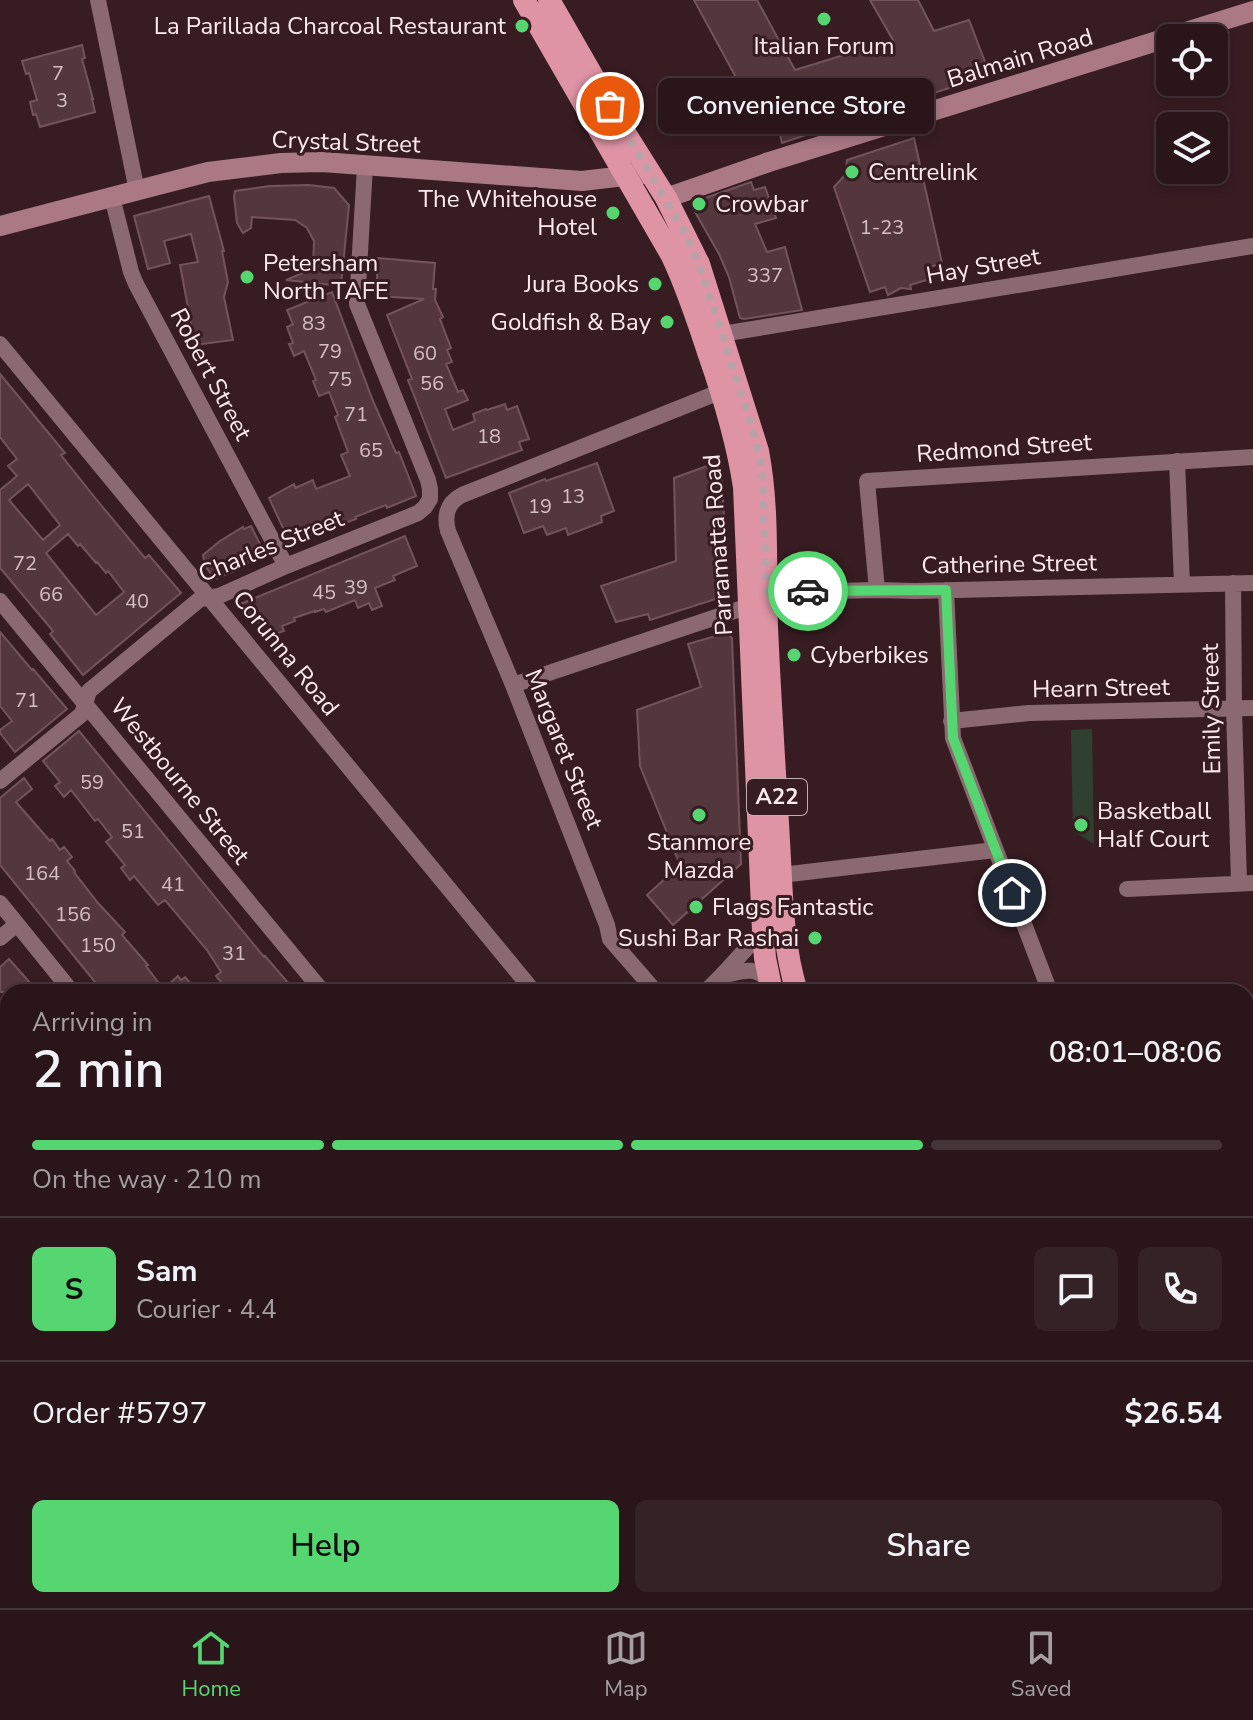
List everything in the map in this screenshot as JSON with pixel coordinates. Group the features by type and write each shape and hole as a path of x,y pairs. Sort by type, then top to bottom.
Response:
{"highway":[{"name":"Parramatta Road","path":"524,0 683,279 736,441 758,603 781,875 794,984"},
{"name":"Parramatta Road","path":"549,0 666,198 699,264 754,434 762,469 758,603 763,931 771,984"}],"main road":[{"name":"Balmain Road","path":"666,198 769,162 1253,11"},
{"name":"Crystal Street","path":"0,226 208,172 311,160 582,181 650,173"}],"street":[{"path":"98,0 137,191"},
{"name":"Charles Street","path":"0,781 82,714 89,691 200,599 219,596 418,513 430,499 428,480 357,304 365,166"},
{"name":"Robert Street","path":"112,197 136,284 286,566"},
{"name":"Hay Street","path":"722,334 1253,246"},
{"name":"Corunna Road","path":"0,344 527,984"},
{"name":"Margaret Street","path":"649,984 610,939 513,685 448,531 446,513 462,495 722,391"},
{"name":"Redmond Street","path":"877,590 867,481 1253,457"},
{"path":"1177,461 1182,584"},
{"name":"Emily Street","path":"1233,583 1234,709 1246,883"},
{"name":"Catherine Street","path":"513,685 791,592 1253,583"},
{"path":"946,590 953,738 1047,984"},
{"name":"Westbourne Street","path":"0,601 316,984"},
{"name":"Hearn Street","path":"951,721 1029,713 1253,708"},
{"path":"781,875 995,850"},
{"path":"1127,889 1246,883"},
{"path":"0,903 66,984"},
{"path":"0,938 17,924"},
{"path":"714,984 763,931"},
{"path":"725,975 750,969 759,972 770,984"}],"green space":[{"path":"1092,729 1094,844 1073,831 1071,730"}],"building":[{"path":"694,0 757,0 795,70 893,40 870,0 918,0 934,31 969,20 987,67 977,70 980,78 782,143 774,112 765,131"},
{"path":"82,45 85,58 82,59 95,112 40,127 30,102 37,100 22,61"},
{"path":"914,138 942,263 930,267 933,278 910,285 911,289 901,288 888,295 885,287 870,292 834,187 845,175 847,160"},
{"path":"751,182 754,190 765,187 776,218 755,224 767,252 785,247 802,310 740,318 729,277 691,205"},
{"path":"309,185 334,188 349,205 341,286 286,280 313,269 314,241 307,228 295,220 252,217 251,228 243,233 237,223 235,191"},
{"path":"209,196 224,251 228,282 224,297 233,340 195,345 180,265 198,262 191,234 164,241 170,263 148,269 134,216"},
{"path":"378,258 435,263 435,300 451,348 447,350 452,362 446,364 458,392 463,390 468,400 445,409 453,430 475,421 473,414 486,409 505,404 507,410 517,406 529,439 519,442 522,450 446,478 387,315 424,299 376,296"},
{"path":"332,292 373,401 396,453 399,452 416,496 335,527 334,524 291,545 269,498 294,484 295,488 313,480 316,489 350,476 341,455 348,452 329,392 319,396 304,351 294,356 287,327 293,324 287,310"},
{"path":"0,374 65,453 61,455 96,499 145,558 149,555 181,593 83,675 50,634 53,631 0,568 0,490 17,476 8,466 17,459 0,437","holes":["28,484 60,525 43,540 9,500","68,534 106,573 108,571 124,592 96,615 46,553"]},
{"path":"721,461 728,595 650,620 648,614 616,622 601,586 676,561 674,478"},
{"path":"597,463 614,511 601,516 602,522 568,535 566,528 547,535 543,526 524,533 509,493"},
{"path":"251,526 265,554 243,565 245,567 215,579 205,566 203,555 243,527"},
{"path":"405,536 417,566 375,588 382,606 372,610 369,603 358,608 355,600 326,612 324,609 294,618 295,621 282,626 284,631 265,638 255,615 248,617 238,605"},
{"path":"0,632 67,709 15,752 0,733 12,721 0,706"},
{"name":"Stanmore Mazda","path":"726,633 732,638 741,864 673,925 647,895 680,865 640,766 637,710 701,687 688,644"},
{"path":"79,731 289,984 222,984 216,976 221,972 207,950 165,900 158,905 134,876 130,880 121,868 125,865 106,842 112,837 71,790 64,797 55,786 60,782 43,761"},
{"path":"24,778 32,789 16,802 50,841 52,839 60,850 64,847 72,857 67,861 74,872 125,932 122,935 148,965 160,984 97,984 0,865 0,798"},
{"path":"9,959 31,984 0,984 0,967"},
{"path":"178,976 181,980 185,977 191,984 169,984"}],"way so far":[{"path":"610,106 666,198 699,264 754,434 762,469 767,600 791,592 808,591"}],"place":[{"name":"Italian Forum","path":"824,19"},
{"name":"La Parillada Charcoal Restaurant","path":"522,26"},
{"name":"Convenience Store","path":"610,106"},
{"name":"Centrelink","path":"852,172"},
{"name":"Crowbar","path":"699,204"},
{"name":"The Whitehouse Hotel","path":"613,213"},
{"name":"Petersham North TAFE","path":"247,277"},
{"name":"Jura Books","path":"655,284"},
{"name":"Goldfish & Bay","path":"667,322"},
{"name":"Cyberbikes","path":"794,655"},
{"name":"Stanmore Mazda","path":"699,815"},
{"name":"Basketball Half Court","path":"1081,825"},
{"name":"Flags Fantastic","path":"696,907"},
{"name":"Sushi Bar Rashai","path":"815,938"}],"route":[{"path":"808,591 946,590 953,738 1012,893"}]}
